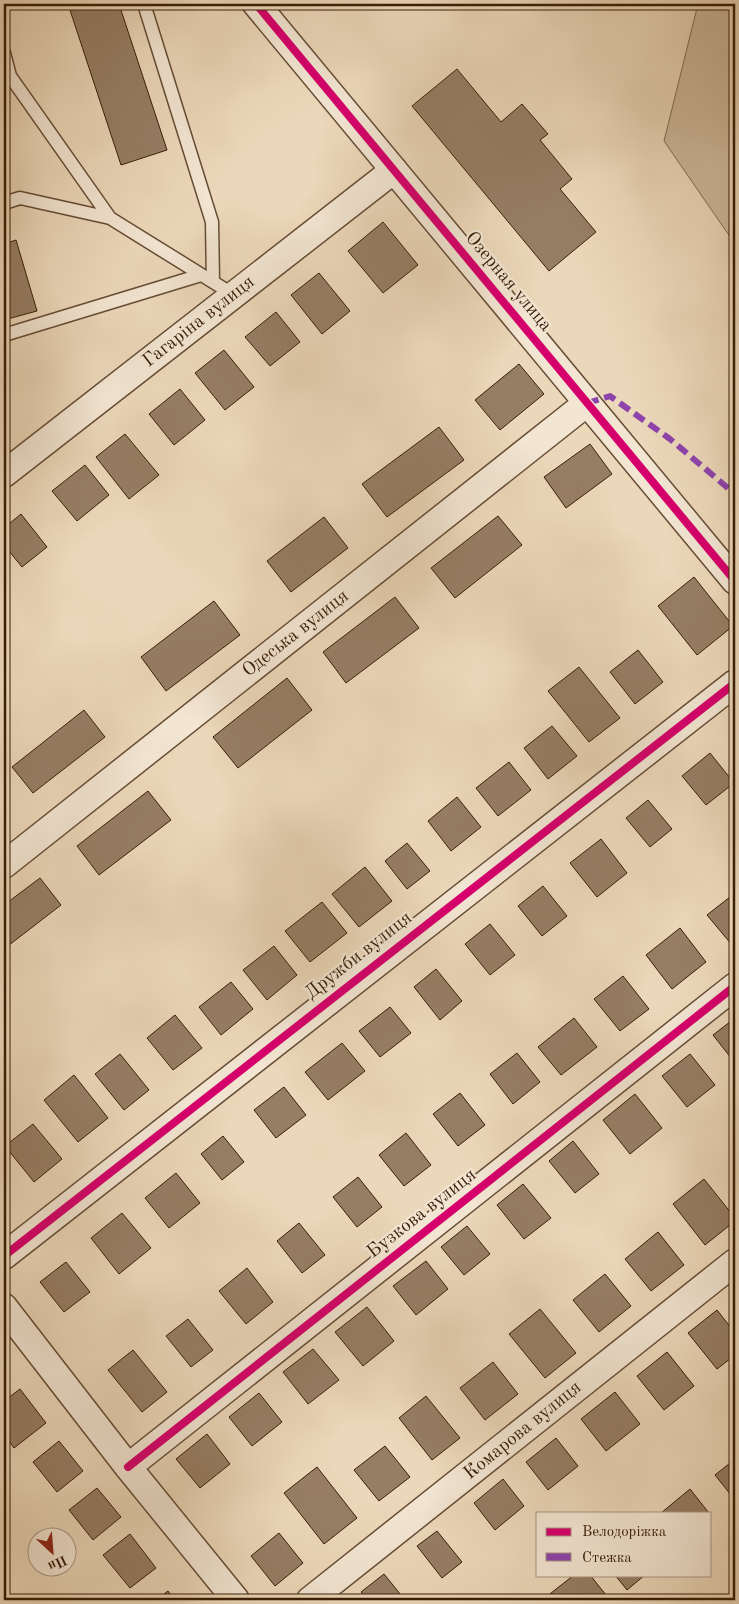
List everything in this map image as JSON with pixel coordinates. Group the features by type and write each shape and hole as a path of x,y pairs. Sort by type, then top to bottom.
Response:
{"street":[{"name":"Озерная улица","path":"256,4 735,581"},
{"name":"Гагаріна вулиця","path":"4,474 223,288 394,170"},
{"name":"Одеська вулиця","path":"4,865 587,403"},
{"name":"Дружби вулиця","path":"4,1256 735,683"},
{"name":"Бузкова вулиця","path":"128,1467 735,986"},
{"name":"Комарова вулиця","path":"310,1600 735,1262"},
{"path":"4,1307 128,1467 236,1600"}],"lane":[{"path":"144,4 212,222 223,288"},
{"path":"4,53 10,76 110,218"},
{"path":"4,203 20,198 110,218 223,288"},
{"path":"4,335 201,275"}],"shaded area":[{"path":"698,4 735,4 735,244 664,141"}],"building":[{"path":"68,4 119,4 167,150 121,165"},
{"path":"457,69 501,122 522,104 548,134 540,140 572,179 560,189 596,232 549,271 412,106"},
{"path":"383,222 418,265 383,293 348,251"},
{"path":"16,240 37,311 4,320 4,244"},
{"path":"319,273 350,311 322,334 291,295"},
{"path":"276,312 300,342 270,366 245,337"},
{"path":"224,350 254,387 225,410 195,373"},
{"path":"519,364 544,394 500,430 475,400"},
{"path":"180,389 205,420 174,445 149,414"},
{"path":"439,427 464,460 387,517 362,484"},
{"path":"125,434 159,475 129,499 96,457"},
{"path":"590,444 612,474 566,508 544,477"},
{"path":"85,465 109,495 77,521 52,491"},
{"path":"21,514 47,547 22,567 4,545 4,528"},
{"path":"498,516 522,545 455,598 431,568"},
{"path":"324,517 348,548 291,592 267,561"},
{"path":"694,577 733,626 697,655 658,606"},
{"path":"395,597 419,628 346,683 323,652"},
{"path":"214,601 240,635 166,691 141,657"},
{"path":"638,650 663,682 635,704 610,672"},
{"path":"579,667 620,718 589,742 548,691"},
{"path":"287,678 312,710 238,768 213,737"},
{"path":"84,710 105,737 33,793 12,767"},
{"path":"552,726 577,756 548,779 524,748"},
{"path":"710,753 734,783 706,805 682,776"},
{"path":"509,762 531,790 498,816 476,788"},
{"path":"148,791 171,820 99,875 77,846"},
{"path":"457,797 481,827 451,851 428,821"},
{"path":"648,800 672,829 650,847 626,818"},
{"path":"601,839 627,873 597,897 570,863"},
{"path":"407,843 430,871 407,889 385,861"},
{"path":"365,867 392,901 359,927 332,894"},
{"path":"40,878 61,905 4,949 4,905"},
{"path":"543,886 567,916 542,936 518,906"},
{"path":"735,893 735,942 732,945 707,915"},
{"path":"322,902 347,933 310,962 285,931"},
{"path":"490,924 515,955 490,975 465,944"},
{"path":"680,928 706,962 672,989 646,955"},
{"path":"274,946 297,975 267,1000 243,970"},
{"path":"436,969 462,1001 440,1020 414,987"},
{"path":"623,976 649,1009 620,1031 594,999"},
{"path":"231,982 253,1009 221,1035 199,1007"},
{"path":"390,1007 411,1033 380,1057 359,1031"},
{"path":"175,1015 202,1048 173,1070 147,1038"},
{"path":"574,1018 597,1047 561,1075 538,1047"},
{"path":"735,1018 735,1063 713,1035"},
{"path":"342,1043 365,1071 328,1100 305,1072"},
{"path":"517,1053 540,1082 513,1104 490,1074"},
{"path":"120,1054 149,1090 124,1110 95,1074"},
{"path":"690,1054 715,1085 687,1107 662,1076"},
{"path":"74,1075 108,1118 78,1142 44,1100"},
{"path":"284,1087 306,1115 276,1138 254,1110"},
{"path":"460,1093 485,1125 458,1146 433,1114"},
{"path":"635,1094 662,1128 630,1154 603,1120"},
{"path":"33,1124 62,1159 34,1182 5,1146"},
{"path":"406,1133 431,1165 404,1186 379,1155"},
{"path":"223,1136 244,1162 222,1180 201,1154"},
{"path":"573,1141 599,1174 575,1193 549,1161"},
{"path":"176,1173 200,1203 169,1228 145,1198"},
{"path":"358,1177 382,1207 357,1227 333,1197"},
{"path":"704,1179 735,1218 735,1221 705,1245 673,1204"},
{"path":"523,1184 551,1218 524,1239 497,1205"},
{"path":"122,1213 151,1248 119,1274 91,1238"},
{"path":"299,1223 325,1255 302,1273 277,1241"},
{"path":"467,1226 490,1254 464,1275 441,1247"},
{"path":"658,1232 684,1265 651,1291 625,1259"},
{"path":"426,1261 448,1289 416,1315 393,1286"},
{"path":"66,1262 90,1292 64,1312 40,1282"},
{"path":"247,1268 273,1302 246,1324 219,1291"},
{"path":"605,1274 631,1306 599,1332 573,1300"},
{"path":"367,1307 394,1341 363,1366 335,1332"},
{"path":"540,1309 576,1353 545,1378 509,1334"},
{"path":"717,1310 735,1333 735,1355 717,1369 688,1333"},
{"path":"188,1319 213,1350 191,1367 166,1336"},
{"path":"313,1349 339,1380 308,1404 283,1372"},
{"path":"133,1350 167,1392 142,1412 108,1370"},
{"path":"667,1352 694,1386 664,1410 637,1376"},
{"path":"493,1362 518,1394 485,1420 460,1388"},
{"path":"20,1389 46,1423 14,1448 4,1434 4,1401"},
{"path":"615,1392 640,1424 606,1451 581,1419"},
{"path":"259,1393 282,1422 252,1446 229,1417"},
{"path":"426,1396 460,1438 432,1460 399,1418"},
{"path":"207,1434 230,1464 200,1488 176,1459"},
{"path":"556,1438 578,1466 548,1490 526,1462"},
{"path":"59,1441 83,1471 57,1492 33,1462"},
{"path":"385,1446 410,1477 379,1501 354,1470"},
{"path":"735,1459 735,1500 715,1475"},
{"path":"317,1467 357,1518 324,1544 284,1493"},
{"path":"503,1479 524,1506 495,1530 474,1503"},
{"path":"97,1488 121,1517 93,1540 69,1510"},
{"path":"690,1489 708,1512 662,1512"},
{"path":"437,1531 462,1562 442,1578 417,1546"},
{"path":"279,1533 303,1563 275,1586 251,1556"},
{"path":"130,1534 156,1568 130,1588 103,1555"},
{"path":"384,1574 405,1600 368,1600 361,1592"},
{"path":"573,1576 591,1576 610,1600 549,1600 546,1597"},
{"path":"616,1576 644,1576 627,1590"},
{"path":"168,1591 175,1600 156,1600"}],"marked path":[{"path":"587,403 610,396 670,439 735,494"}],"cycle path":[{"path":"256,4 735,581"},
{"path":"4,1256 735,683"},
{"path":"128,1467 735,986"}]}
